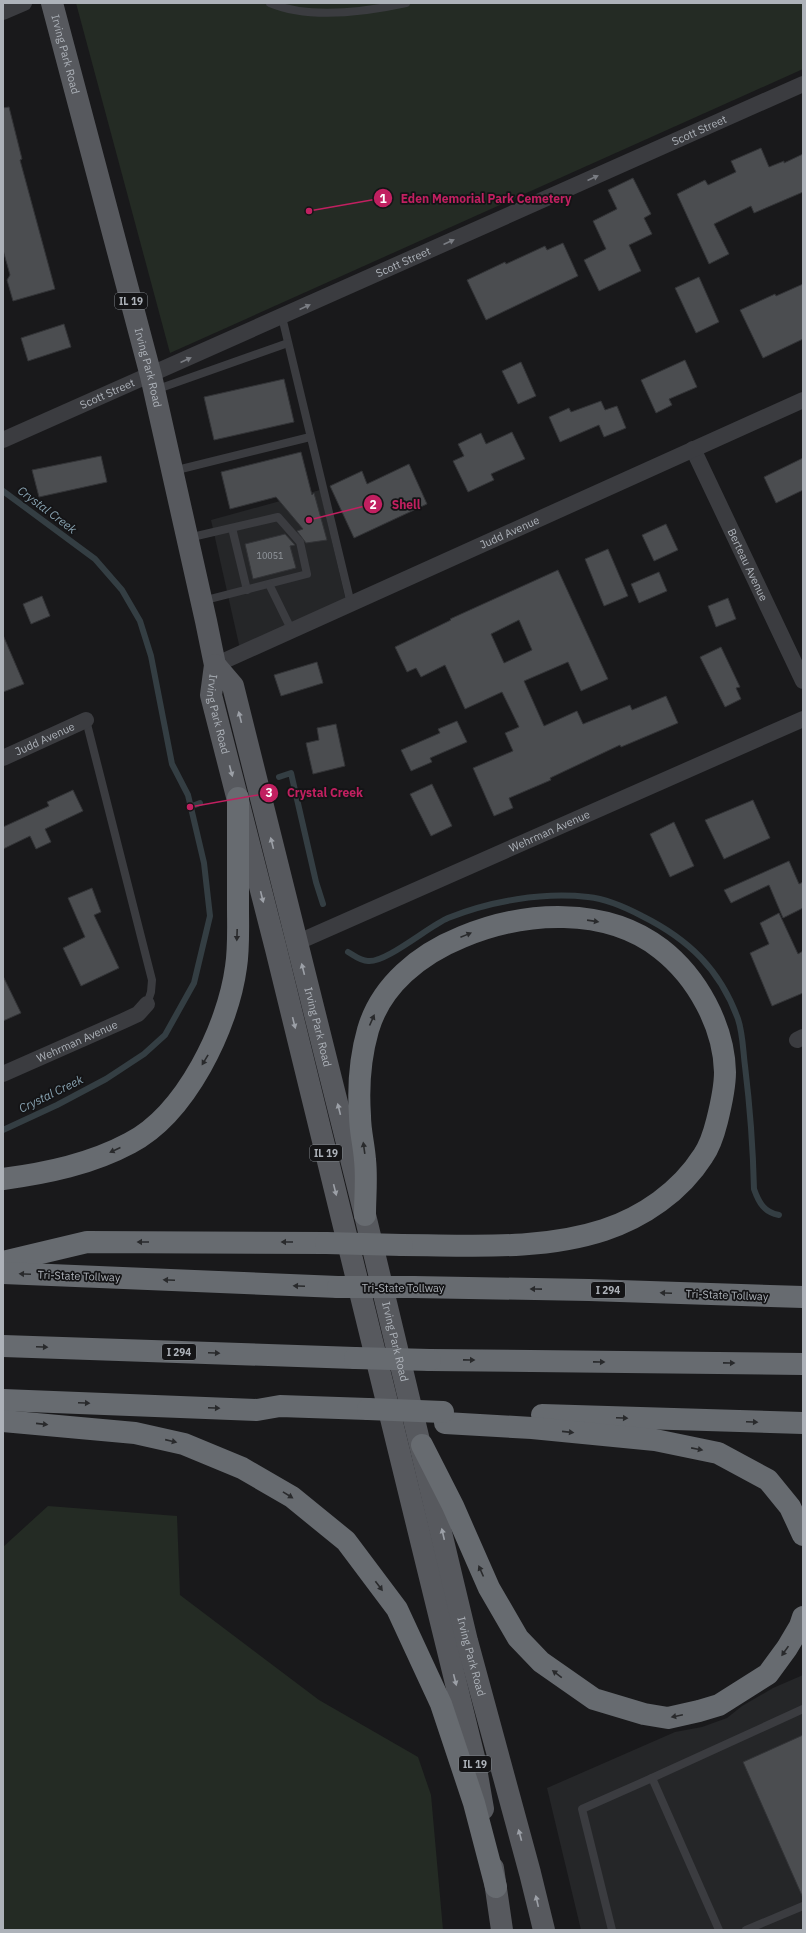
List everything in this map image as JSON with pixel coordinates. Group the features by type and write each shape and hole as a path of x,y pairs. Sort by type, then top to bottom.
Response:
{"highway":[{"path":"3,1179 54,1170 104,1156 131,1143 146,1133 170,1110 190,1084 207,1056 229,1003 236,967 238,798"},
{"path":"3,1262 87,1242 326,1243 402,1245 521,1244 577,1237 604,1230 635,1217 657,1204 685,1178 703,1156 713,1134 720,1112 725,1072 719,1035 698,992 685,973 670,957 643,938 618,927 598,922 547,917 508,922 471,933 422,959 404,973 389,988 378,1007 369,1028 363,1052 359,1081 360,1118 365,1160 365,1215"},
{"name":"Tri-State Tollway","path":"3,1273 338,1287 589,1290 803,1297"},
{"name":"I 294","path":"3,1346 430,1360 803,1364"},
{"path":"3,1400 257,1410 280,1406 370,1414 444,1417 803,1423"},
{"path":"444,1417 532,1428 655,1440 718,1453 768,1480 790,1507 803,1535"},
{"path":"3,1421 135,1433 184,1444 242,1468 292,1497 346,1541 397,1609 441,1704 474,1802 496,1887"},
{"path":"422,1445 453,1506 488,1588 518,1638 541,1662 594,1698 644,1714 668,1718 699,1712 719,1705 768,1674 787,1648 800,1626 803,1617"}],"main road":[{"name":"Irving Park Road","path":"52,3 152,383 202,601 215,665 211,695 238,798 474,1757 502,1930"},
{"name":"Irving Park Road","path":"215,665 232,686 422,1445 467,1640 528,1865 544,1930"}],"street":[{"path":"3,12 24,3"},
{"name":"Scott Street","path":"3,440 152,383 282,317 803,84"},
{"name":"Judd Avenue","path":"215,665 693,448 803,400"},
{"name":"Berteau Avenue","path":"693,448 803,681"},
{"name":"Wehrman Avenue","path":"296,943 803,719"},
{"name":"Judd Avenue","path":"3,758 86,720"},
{"name":"Wehrman Avenue","path":"3,1074 138,1014 147,1004"}],"lane":[{"path":"270,3 279,7 314,12 349,13 406,3"},
{"path":"282,317 351,604"},
{"path":"152,383 288,343"},
{"path":"172,471 310,437"},
{"path":"187,538 278,517 300,542 307,574 202,601"},
{"path":"232,528 247,590"},
{"path":"268,584 292,631"},
{"path":"86,720 152,980 151,992 147,1004"},
{"path":"612,1930 582,1809 803,1709"},
{"path":"652,1778 719,1930"},
{"path":"746,1930 803,1906"}],"shaded area":[{"path":"76,3 803,3 803,69 170,353"},
{"path":"320,490 346,601 240,649 211,520"},
{"path":"48,1506 177,1516 180,1595 319,1700 418,1757 431,1795 443,1930 3,1930 3,1547"},
{"path":"803,1675 803,1930 581,1930 547,1788 675,1732 702,1727 727,1718 742,1706 773,1688"}],"building":[{"path":"9,107 22,159 20,160 55,289 13,301 7,280 10,275 3,250 3,108"},
{"path":"761,148 769,167 784,161 784,163 803,154 803,192 754,213 751,206 714,224 729,254 709,264 677,194 705,180 708,185 736,172 731,161"},
{"path":"633,178 651,214 644,218 652,234 629,245 641,271 599,291 584,260 606,249 593,221 617,209 608,190"},
{"path":"563,243 578,276 486,320 467,280 505,262 506,264 545,246 547,250"},
{"path":"699,277 719,322 696,333 675,288"},
{"path":"803,284 803,339 763,358 740,310 775,294 776,296"},
{"path":"64,324 71,347 28,361 21,338"},
{"path":"685,360 697,387 669,399 672,405 656,413 641,380"},
{"path":"521,362 536,396 518,404 502,371"},
{"path":"284,379 294,422 214,440 204,397"},
{"path":"601,401 605,410 617,406 626,428 604,437 599,425 560,442 549,417 569,408 571,412"},
{"path":"512,432 525,459 491,474 494,480 468,492 453,461 464,456 458,444 481,433 486,444"},
{"path":"301,452 312,495 314,493 327,540 306,543 297,531 303,529 276,497 230,509 221,472"},
{"path":"101,456 107,482 39,497 32,470"},
{"path":"803,458 803,490 776,503 764,477"},
{"path":"409,464 427,504 354,538 330,486 362,471 367,484"},
{"path":"666,524 678,550 654,561 642,535"},
{"path":"285,534 295,545 290,546 296,568 253,579 245,544"},
{"path":"608,549 628,596 604,606 585,559"},
{"path":"558,570 608,679 581,691 568,662 524,681 544,726 577,711 583,724 630,705 632,710 666,696 678,723 621,747 620,745 550,778 551,780 509,798 513,808 494,816 473,768 513,751 505,733 519,727 502,692 465,709 445,665 421,677 416,668 407,672 395,647 451,620 450,619","holes":["519,620 532,650 504,663 491,634"]},
{"path":"659,572 667,591 639,603 631,584"},
{"path":"42,596 50,616 31,624 23,604"},
{"path":"728,598 736,619 716,627 708,606"},
{"path":"3,635 24,684 3,692"},
{"path":"721,647 740,687 736,688 741,699 725,707 700,657"},
{"path":"317,662 323,683 281,696 274,675"},
{"path":"457,721 467,742 430,758 432,762 411,771 401,750 440,733 438,729"},
{"path":"336,724 345,766 313,774 306,743 319,740 317,728"},
{"path":"432,784 452,826 431,836 410,794"},
{"path":"73,790 83,811 45,829 51,842 36,849 30,836 3,849 3,827 49,806 47,802"},
{"path":"753,800 770,838 724,859 705,820"},
{"path":"674,822 694,866 670,877 650,834"},
{"path":"789,861 799,884 803,882 803,908 783,918 769,885 731,903 724,890"},
{"path":"92,888 101,912 94,915 119,968 81,986 63,948 85,937 68,898"},
{"path":"779,913 798,954 803,951 803,993 772,1006 750,953 769,944 760,923"},
{"path":"3,976 21,1013 3,1021"},
{"path":"803,1735 803,1898 743,1762"}],"waterway":[{"name":"Crystal Creek","path":"3,491 95,559 122,590 140,621 151,656 172,764 188,795 204,863 210,916 194,983 165,1035 144,1054 106,1079 57,1105 3,1130"},
{"path":"279,777 291,773 316,882 323,904"},
{"path":"190,807 200,803"},
{"path":"348,952 362,960 376,960 396,950 448,918 482,907 517,899 535,897 571,896 602,900 616,904 659,925 674,935 700,957 722,985 731,1001 740,1025 742,1037 752,1143 754,1189 763,1206 769,1212 779,1215"}],"place":[{"name":"Eden Memorial Park Cemetery","path":"309,211"},
{"name":"Shell","path":"309,520"},
{"name":"Crystal Creek","path":"190,807"}]}
